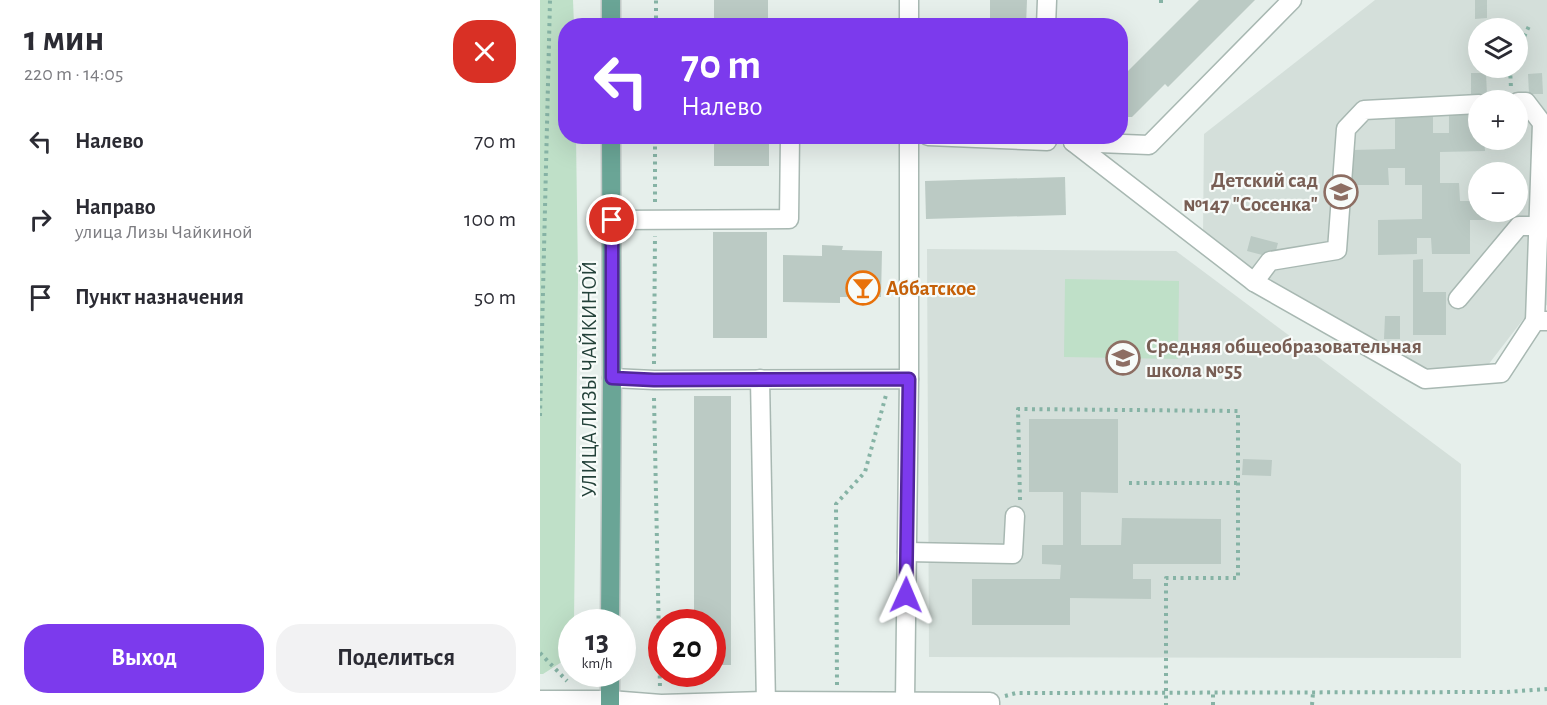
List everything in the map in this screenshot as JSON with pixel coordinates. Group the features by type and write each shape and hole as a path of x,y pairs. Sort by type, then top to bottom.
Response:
{"main road":[{"path":"611,0 611,18"},
{"name":"УЛИЦА ЛИЗЫ ЧАЙКИНОЙ","path":"610,609 611,144"},
{"path":"610,687 610,703"}],"street":[{"path":"909,0 909,18"},
{"path":"1046,18 1047,0"},
{"path":"1124,144 1149,145 1292,0"},
{"path":"1254,282 1270,261 1337,250 1346,129 1364,110 1468,105"},
{"path":"1076,144 1254,282 1425,379 1501,373 1541,321 1539,226 1542,123 1528,105"},
{"path":"612,220 789,219 790,144"},
{"path":"905,701 907,552 900,379 909,144"},
{"path":"1458,299 1519,226 1539,226"},
{"path":"612,378 654,380 900,379"},
{"path":"760,379 766,703"},
{"path":"907,552 1013,554 1015,516"},
{"path":"540,700 661,704 837,701 990,703"}],"path":[{"path":"540,416 550,0"},
{"path":"656,0 656,18"},
{"path":"655,144 654,380 661,704"},
{"path":"837,701 836,504 866,472 900,379"},
{"path":"1015,516 1020,517 1018,409 1238,411 1238,578 1166,578 1166,705"},
{"path":"1129,483 1238,483"},
{"path":"540,653 570,685 571,700"},
{"path":"990,703 1016,693 1506,692 1547,689"},
{"path":"1213,693 1213,705"},
{"path":"1312,705 1313,693"}],"shaded area":[{"name":"Детский сад №147 \"Сосенка\"","path":"1375,0 1547,0 1547,305 1525,317 1488,365 1421,370 1265,282 1203,235 1204,134"},
{"name":"Средняя общеобразовательная школа №55","path":"927,249 1176,251 1461,464 1461,658 929,657"}],"green space":[{"path":"540,0 573,0 574,18 558,18 558,144 576,144 578,278 574,609 558,609 558,664 540,674"},
{"path":"1065,279 1179,281 1178,359 1064,357"}],"building":[{"path":"714,0 768,0 768,18 714,18"},
{"path":"990,0 1027,0 1026,18 990,18"},
{"path":"1199,0 1255,0 1168,87 1165,84 1132,117 1128,117 1128,71"},
{"path":"1475,0 1487,0 1487,18 1475,18"},
{"path":"1542,73 1543,94 1529,94 1528,74"},
{"path":"1471,78 1486,78 1487,90 1471,90"},
{"path":"1468,113 1468,150 1485,150 1440,152 1440,183 1459,183 1460,201 1468,201 1470,254 1432,254 1431,238 1417,238 1417,254 1378,255 1378,220 1422,219 1422,185 1405,185 1405,168 1388,168 1389,185 1351,185 1351,150 1395,149 1395,115 1433,115 1433,133 1449,133 1449,114"},
{"path":"714,144 769,144 769,166 714,166"},
{"path":"1065,177 1066,215 926,219 925,181"},
{"path":"713,232 767,232 767,338 713,338"},
{"path":"1251,236 1278,243 1274,258 1247,251"},
{"path":"822,245 843,246 842,250 882,251 881,297 840,297 840,303 783,302 783,255 822,256"},
{"path":"1423,259 1423,292 1446,292 1446,335 1413,335 1413,260"},
{"path":"1385,316 1400,316 1400,339 1384,339"},
{"path":"694,396 731,396 731,665 726,665 726,609 694,609"},
{"path":"1029,419 1118,419 1118,493 1081,492 1081,545 1121,545 1122,518 1221,519 1221,564 1133,564 1133,579 1151,579 1151,599 1070,598 1070,625 972,625 972,579 1060,579 1061,565 1042,564 1042,545 1063,545 1063,492 1029,492"},
{"path":"1243,459 1272,460 1271,476 1242,475"}],"place":[{"name":"Детский сад №147 \"Сосенка\"","path":"1341,192"},
{"name":"Аббатское","path":"863,288"},
{"name":"Средняя общеобразовательная школа №55","path":"1123,358"}],"route":[{"path":"612,220 612,378 654,380 909,379 906,595"}]}
